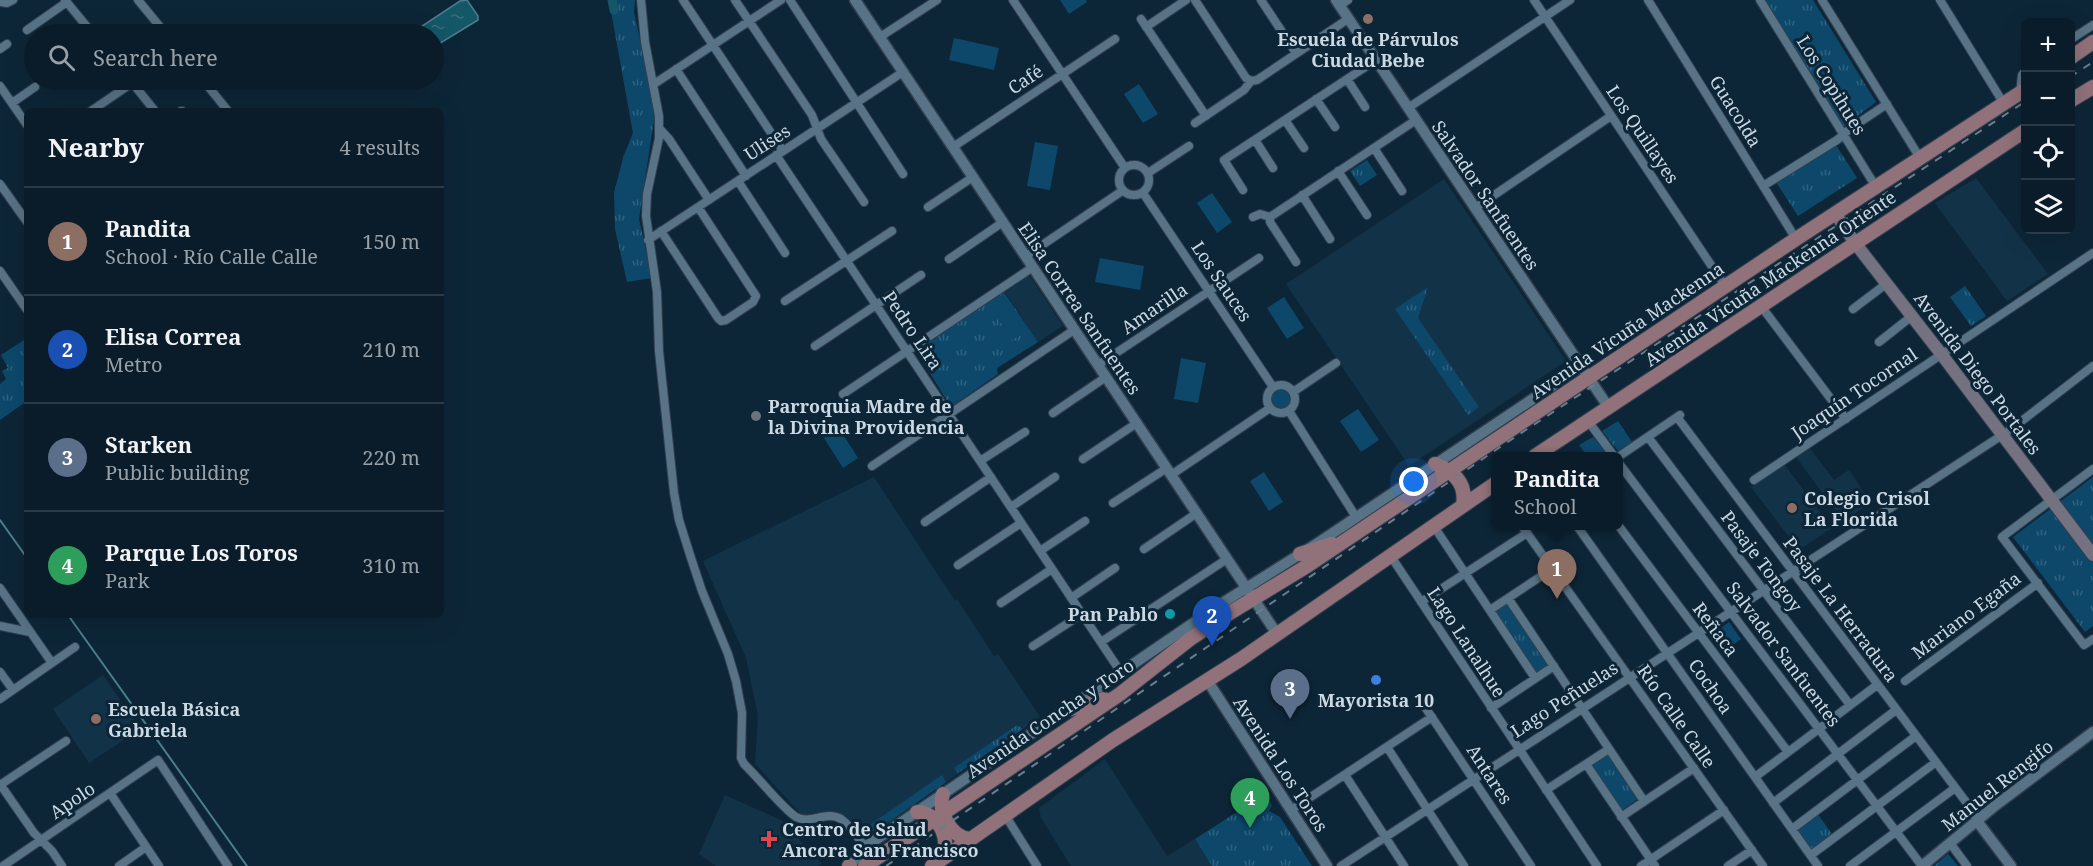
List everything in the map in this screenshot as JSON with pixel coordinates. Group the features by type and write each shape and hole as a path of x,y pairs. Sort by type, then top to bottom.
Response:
{"main road":[{"path":"2075,55 2093,42"},
{"path":"2075,98 2093,87"},
{"name":"Avenida Vicuña Mackenna","path":"1250,593 1348,539 1450,470 1585,371 1725,286 2021,92"},
{"name":"Avenida Vicuña Mackenna Oriente","path":"1541,452 2021,133"},
{"name":"Avenida Diego Portales","path":"1835,213 1855,243 2093,555"},
{"path":"1435,464 1450,470 1463,488 1463,505"},
{"path":"937,862 1113,740 1277,634 1433,525 1491,488"},
{"path":"1300,554 1348,539"},
{"name":"Avenida Concha y Toro","path":"865,866 1120,694 1250,593"},
{"path":"1071,709 1120,694"},
{"path":"937,862 946,847 938,816 943,794"},
{"path":"917,812 938,816 956,834 970,839"}],"street":[{"path":"0,2 7,3 13,0"},
{"path":"138,0 158,24"},
{"path":"641,0 645,42 654,84 659,128 647,194 646,216 657,292 659,351 674,492 691,558 736,681 742,713 741,758 744,764 796,816 808,819 830,815 840,819 849,825 865,847"},
{"name":"Pedro Lira","path":"683,0 847,261 1122,674"},
{"path":"735,0 812,115 822,139 864,202"},
{"path":"790,0 903,174"},
{"name":"Elisa Correa Sanfuentes","path":"855,0 1277,634"},
{"path":"880,37 937,0"},
{"path":"1013,0 1125,168"},
{"path":"1186,0 1144,23 1206,116"},
{"path":"1195,0 1246,78 1251,81 1257,80 1348,19"},
{"path":"1261,0 1296,53"},
{"name":"Los Quillayes","path":"1534,0 1725,286"},
{"path":"1408,108 1570,0"},
{"name":"Guacolda","path":"1648,0 1796,239"},
{"name":"Los Copihues","path":"1760,0 1876,187"},
{"path":"1821,0 1920,158"},
{"path":"1940,0 2004,104"},
{"path":"35,24 66,1 85,24"},
{"path":"654,84 776,1"},
{"name":"Salvador Sanfuentes","path":"1341,2 1348,19 1609,408"},
{"path":"2075,37 2093,25"},
{"name":"Café","path":"953,147 1115,39"},
{"path":"1243,190 1224,160 1376,60"},
{"path":"676,69 785,253"},
{"name":"Ulises","path":"648,240 903,72"},
{"path":"1347,79 1365,107"},
{"path":"1195,123 1244,90 1251,81"},
{"path":"0,86 24,121"},
{"path":"12,103 31,90"},
{"path":"95,108 120,90"},
{"path":"138,90 153,108"},
{"path":"211,90 226,108"},
{"path":"1316,99 1335,127"},
{"path":"1763,186 1887,104"},
{"path":"1475,208 1611,116"},
{"path":"1286,120 1304,148"},
{"path":"1269,217 1416,120"},
{"path":"659,128 674,146 709,200"},
{"path":"1255,140 1273,168"},
{"path":"1148,173 1189,146"},
{"path":"1374,148 1402,191"},
{"path":"1133,165 1140,166 1148,173 1150,183 1143,193 1131,196 1122,190 1119,178 1125,168 1133,165"},
{"path":"1338,171 1367,215"},
{"path":"928,207 973,177"},
{"path":"0,184 24,218"},
{"path":"1026,256 1122,190"},
{"name":"Los Sauces","path":"1143,193 1273,387"},
{"path":"1302,195 1330,239"},
{"path":"661,231 719,320 724,321 756,298 698,207"},
{"path":"1253,217 1260,214 1269,217"},
{"path":"1269,217 1296,262"},
{"path":"949,259 1003,222"},
{"path":"785,301 892,231"},
{"name":"Joaquín Tocornal","path":"1754,480 2093,254"},
{"name":"Amarilla","path":"1098,365 1259,258"},
{"path":"843,394 1033,267"},
{"path":"0,271 24,306"},
{"path":"815,346 921,275"},
{"path":"1853,309 1886,284"},
{"path":"1761,306 1846,419"},
{"path":"1879,342 1912,316"},
{"path":"872,466 1074,330"},
{"path":"1293,392 1336,363"},
{"name":"Lago Peñuelas","path":"1341,866 2002,435 2093,366"},
{"path":"849,866 865,847 943,794 1122,674 1250,593 1300,554 1435,464 1585,371"},
{"path":"1053,413 1106,377"},
{"path":"1282,385 1293,392 1295,400 1289,411 1278,413 1270,408 1267,397 1273,387 1282,385"},
{"path":"1113,503 1270,408"},
{"path":"1289,411 1356,517"},
{"name":"Pasaje La Herradura","path":"1648,437 1679,416 1793,573 1936,762 1977,821"},
{"path":"1588,422 1612,452"},
{"path":"1083,459 1137,423"},
{"path":"980,461 1025,432"},
{"path":"1623,453 1648,437"},
{"name":"Pasaje Tongoy","path":"1648,437 1850,705"},
{"name":"Salvador Sanfuentes","path":"1623,469 1922,866"},
{"path":"2052,501 2093,469"},
{"path":"925,522 991,477"},
{"path":"1011,507 1055,477"},
{"name":"Mariano Egaña","path":"1905,681 2038,583 2002,537 2052,501"},
{"path":"1144,549 1197,513"},
{"path":"1040,551 1084,521"},
{"path":"958,566 1022,523"},
{"path":"1433,525 1535,678"},
{"path":"1421,602 1523,530"},
{"name":"Río Calle Calle","path":"1525,530 1763,866"},
{"name":"Cochoa","path":"1581,530 1818,866"},
{"name":"Reñaca","path":"1622,530 1788,752"},
{"name":"Lago Lanalhue","path":"1390,555 1597,866"},
{"path":"1101,642 1227,559"},
{"path":"1071,598 1115,568"},
{"path":"1000,603 1052,569"},
{"path":"1490,610 1552,569"},
{"path":"2038,583 2084,645 2093,639"},
{"path":"0,588 52,663"},
{"path":"1508,598 1644,801"},
{"path":"1034,646 1082,614"},
{"path":"0,626 30,632"},
{"path":"0,699 75,647"},
{"path":"1491,708 1554,666"},
{"path":"0,672 6,677 13,690"},
{"name":"Avenida Los Toros","path":"1207,680 1327,866"},
{"path":"1755,777 1877,685"},
{"name":"Antares","path":"1422,701 1531,866"},
{"path":"1773,803 1896,710"},
{"path":"1291,810 1432,717"},
{"name":"Manuel Rengifo","path":"1922,866 2093,732"},
{"path":"1792,829 1916,736"},
{"path":"62,866 52,851 34,833 0,785 66,741"},
{"path":"1387,747 1464,866"},
{"path":"1546,790 1609,749"},
{"name":"Apolo","path":"3,866 158,760 228,866"},
{"path":"1811,855 1936,762"},
{"path":"1586,764 1652,863"},
{"path":"1622,817 1694,768"},
{"path":"1345,775 1404,866"},
{"path":"1850,866 1955,788"},
{"path":"110,794 159,866"},
{"path":"1641,866 1652,863 1724,810"},
{"path":"1005,815 1037,866"},
{"path":"1977,821 2012,866"},
{"path":"1950,843 1967,866"},
{"path":"119,866 146,847"},
{"path":"1728,866 1752,850"}],"shaded area":[{"path":"1976,178 2048,274 2007,301 1935,203"},
{"path":"1444,179 1566,361 1409,466 1286,284"},
{"path":"1029,275 1063,326 1038,342 1005,292"},
{"path":"1809,447 1834,480 1849,470 1871,503 1843,521 1796,457"},
{"name":"Colegio Crisol La Florida","path":"1784,464 1832,528 1799,550 1751,487"},
{"path":"874,477 955,601 957,599 994,656 998,654 1040,717 866,838 855,823 841,815 807,817 800,813 755,764 758,716 746,658 703,561"},
{"name":"Escuela Básica Gabriela","path":"103,675 140,729 89,763 53,709"},
{"path":"1105,759 1167,856 1195,839 1212,866 1071,866 1041,818 1039,808"},
{"path":"725,795 781,820 822,864 818,866 716,866 699,854"}],"green space":[{"path":"609,0 635,0 634,12 653,100 654,120 639,219 652,278 627,282 615,229 614,193 624,155 633,133"},
{"path":"1060,0 1086,0 1087,2 1069,14"},
{"path":"1764,0 1813,0 1876,102 1843,127"},
{"path":"954,38 999,48 994,70 949,60"},
{"path":"1139,84 1158,114 1143,123 1124,94"},
{"path":"1035,142 1058,146 1050,190 1027,186"},
{"path":"1836,145 1857,178 1798,216 1776,182"},
{"path":"624,155 646,161 636,199 614,193"},
{"path":"1367,160 1377,175 1360,186 1350,171"},
{"path":"1212,193 1232,222 1217,233 1197,203"},
{"path":"1100,258 1144,266 1140,290 1095,282"},
{"path":"1965,286 1986,316 1971,326 1950,297"},
{"path":"1428,287 1418,318 1479,407 1468,415 1395,309"},
{"path":"1004,292 1038,342 997,368 998,374 951,407 916,351"},
{"path":"1284,297 1304,328 1287,339 1267,308"},
{"path":"1010,302 1028,330 1012,340 994,312"},
{"path":"24,340 24,403 0,420 0,384 6,379 2,371 8,368 1,355"},
{"path":"1181,358 1206,363 1198,403 1174,399"},
{"path":"1281,387 1290,390 1293,399 1290,408 1281,411 1272,408 1269,399 1272,390"},
{"path":"1358,409 1379,440 1361,452 1340,421"},
{"path":"1618,421 1632,442 1618,451 1602,431"},
{"path":"839,428 858,458 843,468 824,438"},
{"path":"1593,437 1606,452 1584,452 1579,445"},
{"path":"1264,472 1283,502 1269,511 1250,481"},
{"path":"2093,477 2093,626 2085,632 2013,537"},
{"path":"1508,602 1550,665 1535,675 1492,612"},
{"path":"1729,622 1741,639 1723,652 1711,635"},
{"path":"1017,725 1023,729 958,773 954,768"},
{"path":"1608,752 1639,798 1622,810 1590,763"},
{"path":"942,775 946,782 866,838 861,831"},
{"path":"1265,794 1272,805 1269,811 1280,817 1312,866 1212,866 1195,839"},
{"path":"1817,813 1832,834 1811,850 1796,829"},
{"path":"1948,854 1958,866 1934,866"}],"water":[{"path":"467,0 478,16 478,20 444,41 444,24 425,24 460,1"}],"waterway":[{"path":"612,0 614,10"},
{"path":"0,520 24,554"},
{"path":"70,618 247,866"}],"railway":[{"path":"2075,74 2093,62"},
{"path":"1493,452 2021,104"},
{"path":"886,866 1491,453"}],"place":[{"name":"Escuela de Párvulos Ciudad Bebe","path":"1368,19"},
{"name":"Parroquia Madre de la Divina Providencia","path":"756,416"},
{"name":"Colegio Crisol La Florida","path":"1792,508"},
{"name":"Pandita","path":"1557,599"},
{"name":"Pan Pablo","path":"1170,614"},
{"name":"Elisa Correa","path":"1212,646"},
{"name":"Mayorista 10","path":"1376,680"},
{"name":"Escuela Básica Gabriela","path":"96,719"},
{"name":"Starken","path":"1290,719"},
{"name":"Parque Los Toros","path":"1250,828"},
{"name":"Centro de Salud Ancora San Francisco","path":"769,839"}]}
